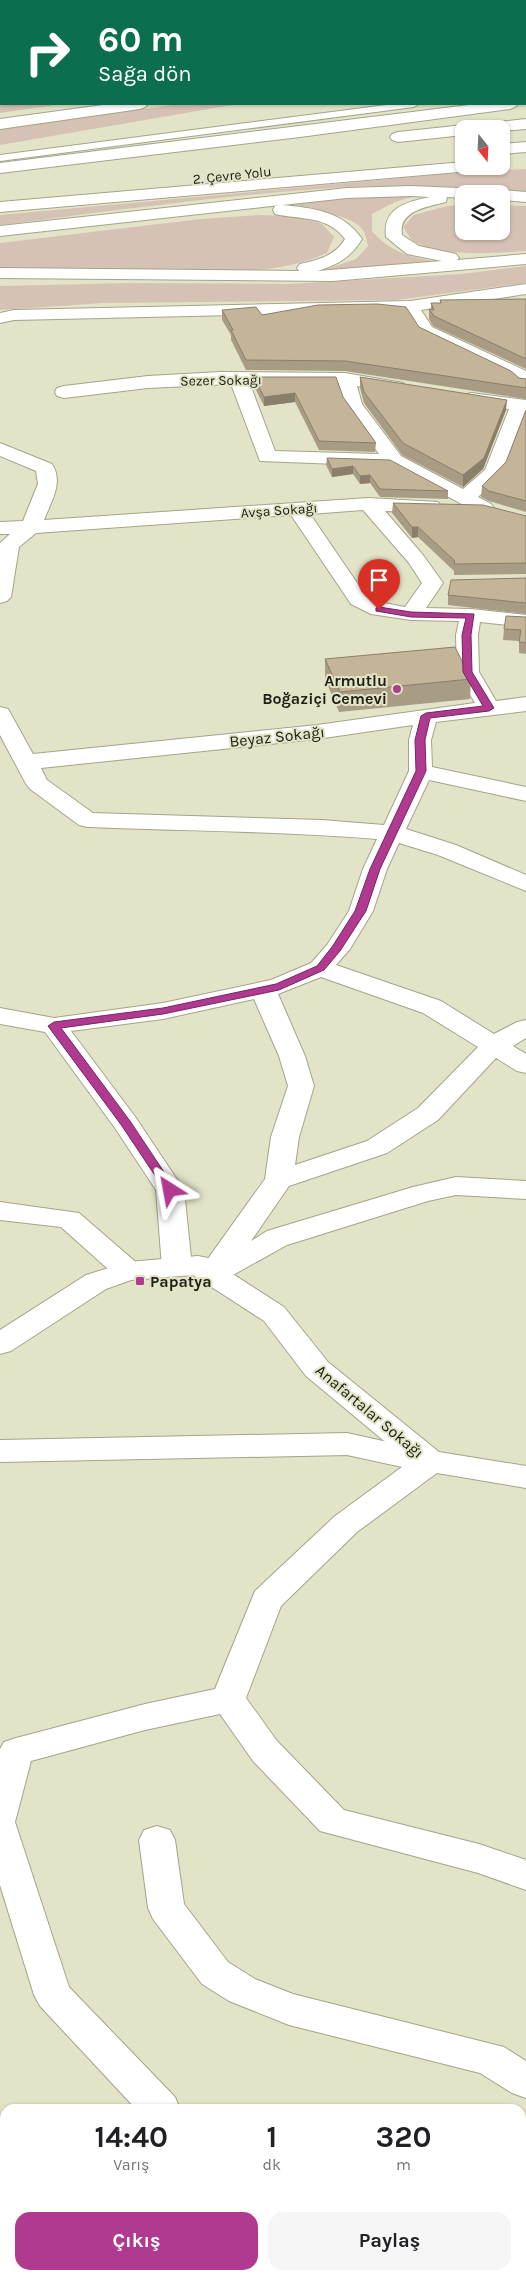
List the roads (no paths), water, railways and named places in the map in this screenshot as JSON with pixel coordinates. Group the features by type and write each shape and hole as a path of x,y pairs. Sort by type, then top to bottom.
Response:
{"main road":[{"path":"0,116 73,105"},
{"path":"0,124 133,105"},
{"path":"0,168 300,132 502,105"},
{"path":"510,126 526,124"},
{"path":"384,138 455,131"},
{"name":"2. Çevre Yolu","path":"0,176 335,143"},
{"path":"510,148 526,147"},
{"name":"2. Çevre Yolu","path":"0,198 455,154"},
{"path":"510,163 526,162"},
{"path":"0,208 455,167"},
{"path":"0,232 347,193 411,191 455,193"},
{"path":"510,196 525,197"},
{"path":"455,197 444,198 412,206 397,216 392,225 394,237 412,250 444,258 504,261"},
{"path":"80,223 264,208 300,211 327,216 348,227 354,239 348,249 338,258 316,266 248,275"},
{"path":"0,273 333,276 526,259"},
{"path":"0,318 14,315 410,306 526,289"},
{"path":"410,306 425,331 519,375 526,382"},
{"path":"239,379 267,458 394,460"},
{"name":"Sezer Sokağı","path":"64,392 148,382 239,379 345,379 416,390"},
{"path":"345,379 353,405 394,460 466,497 494,472 522,406 453,396"},
{"path":"0,449 45,468 48,484 31,528 9,545 0,597"},
{"name":"Avşa Sokağı","path":"0,528 31,528 368,504 492,510 466,497"},
{"path":"368,504 416,559 442,583 411,614"},
{"path":"296,508 358,600 379,610 411,614 471,616 526,621"},
{"path":"471,616 467,635 468,672 489,708"},
{"name":"Beyaz Sokağı","path":"27,762 317,732 526,704"},
{"path":"0,714 38,784 87,820 322,827 393,833 447,850 526,884"},
{"path":"0,1016 54,1026 163,1011 279,986 320,968 337,949 361,911 375,869 421,771 420,740 426,716"},
{"path":"421,771 526,794"},
{"path":"320,968 432,1006 526,1065"},
{"path":"212,1274 279,1180 286,1137 301,1086 292,1056 263,990"},
{"path":"54,1026 126,1124 170,1190 177,1267"},
{"path":"279,1180 377,1146 428,1114 494,1045 526,1028"},
{"path":"212,1274 277,1238 423,1193 456,1186 526,1190"},
{"path":"0,1211 69,1219 128,1271"},
{"name":"Anafartalar Sokağı","path":"0,1344 96,1282 128,1271 198,1266 274,1314 317,1369 430,1462 526,1477"},
{"path":"0,1451 347,1444 430,1462"},
{"path":"228,1699 267,1600 346,1524 430,1462"},
{"path":"0,1817 16,1752 146,1717 228,1699"},
{"path":"228,1699 265,1751 333,1821 479,1859 526,1875"},
{"path":"0,1827 53,1995 156,2104"},
{"path":"157,1840 166,1908 215,1973 242,1990 289,2009 490,2059 526,2081"}],"lane":[{"path":"0,158 406,105"}],"place":[{"name":"Armutlu Boğaziçi Cemevi","path":"397,689"},
{"name":"Papatya","path":"140,1281"}]}
